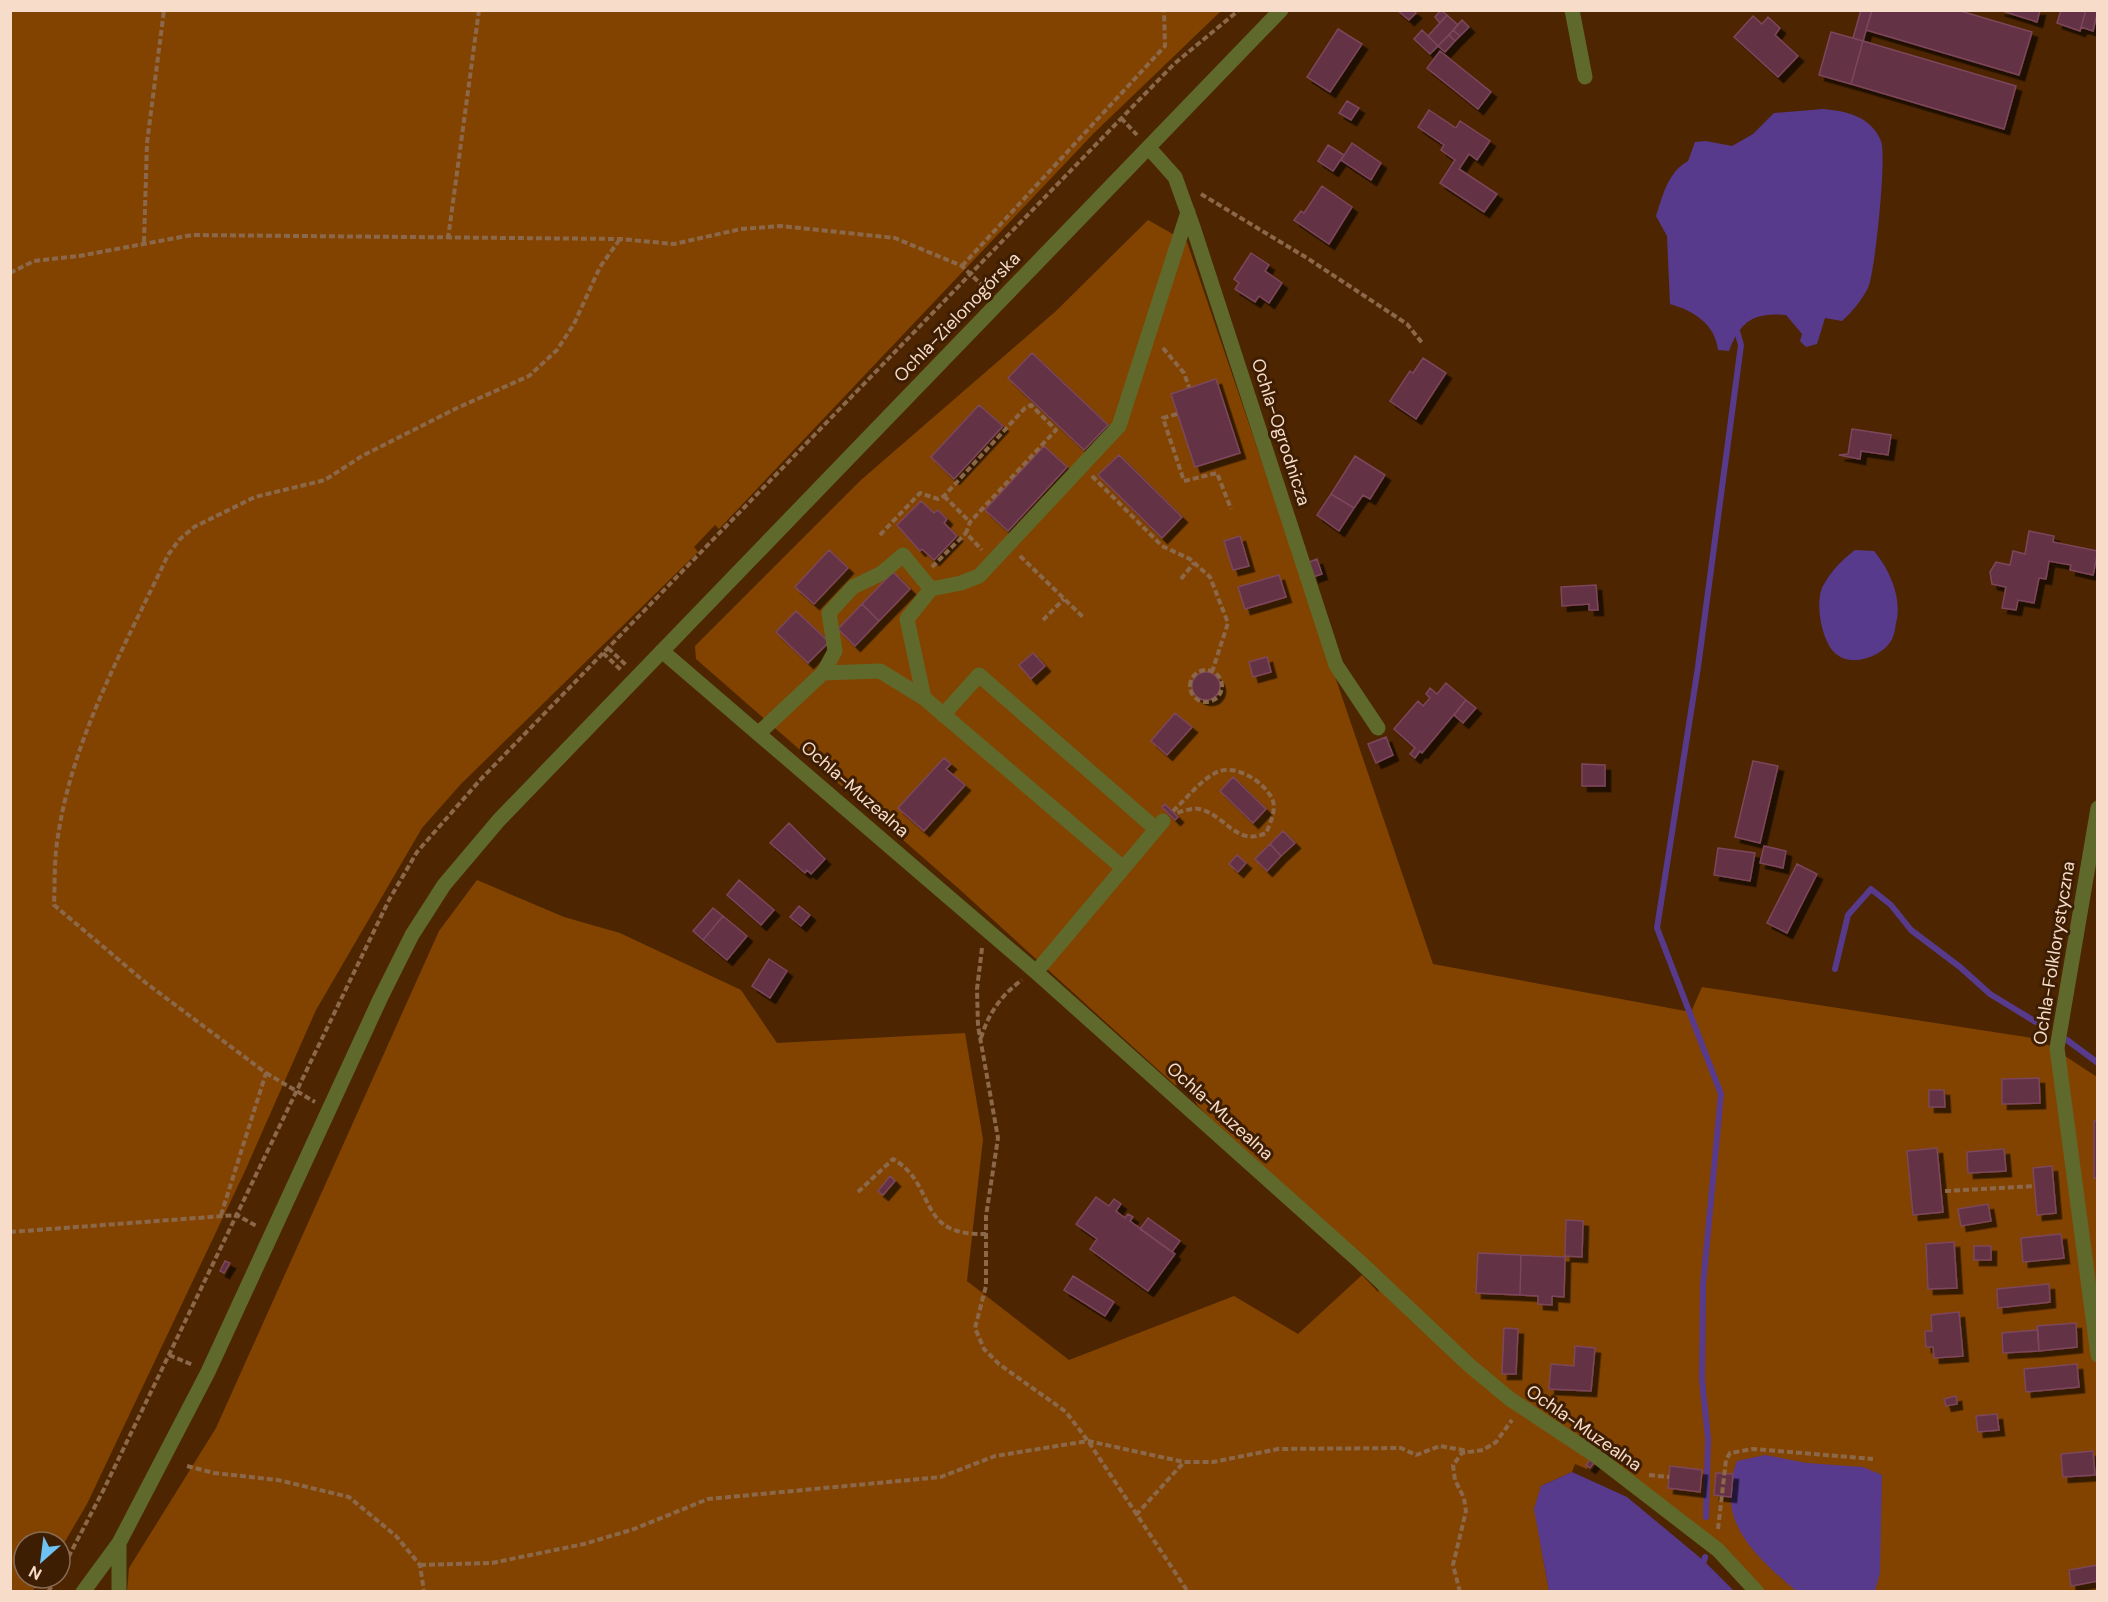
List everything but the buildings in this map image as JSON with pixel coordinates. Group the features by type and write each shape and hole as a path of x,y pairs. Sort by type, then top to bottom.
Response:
{"street":[{"name":"Ochla-Zielonogórska","path":"83,1592 119,1543 208,1372 396,966 444,885 499,820 632,676 662,651 1281,10"},
{"path":"1572,10 1585,77"},
{"name":"Ochla-Ogrodnicza","path":"1149,148 1175,177 1188,212 1336,665 1378,728"},
{"path":"926,583 962,583 979,576 1119,426 1188,212"},
{"path":"760,732 824,673 835,651 829,613 852,587 882,573 903,555 926,583"},
{"path":"924,698 907,620 926,583"},
{"name":"Ochla-Muzealna","path":"662,651 760,732 1036,972 1360,1262 1469,1365 1521,1407 1580,1445 1718,1551 1757,1592"},
{"path":"824,673 880,671 924,698 1122,867"},
{"path":"943,715 979,675 1163,822 1122,867 1036,972"},
{"name":"Ochla-Folklorystyczna","path":"2097,808 2057,1048 2097,1355"},
{"path":"118,1589 119,1543"}],"path":[{"path":"144,242 147,143 165,10"},
{"path":"448,239 478,10"},
{"path":"962,266 1165,46 1164,10"},
{"path":"632,676 608,648 1174,64 1239,10"},
{"path":"1175,177 1307,258 1407,324 1423,344"},
{"path":"10,273 34,261 79,256 144,242 192,235 620,239 674,244 741,229 781,226 895,238 962,266 998,302"},
{"path":"329,1109 266,1073 146,983 54,905 58,837 74,767 106,681 168,555 179,540 194,527 255,497 325,480 362,456 457,408 529,376 557,350 574,324 600,267 620,239"},
{"path":"1149,331 1184,373 1189,387"},
{"path":"880,535 920,493 938,499 944,496 1025,408 1031,405 1040,413 1056,430 970,522 966,533 926,583"},
{"path":"1177,414 1163,418 1184,481 1217,473 1231,509"},
{"path":"1082,466 1162,546 1194,563 1210,577 1228,623 1212,672"},
{"path":"944,496 970,522"},
{"path":"966,533 993,561"},
{"path":"1008,544 1084,618"},
{"path":"1181,579 1194,563"},
{"path":"1043,620 1064,599"},
{"path":"603,653 632,676"},
{"path":"1200,671 1212,672 1219,678 1221,690 1214,700 1202,702 1192,695 1190,683 1200,671"},
{"path":"1216,772 1245,774 1261,786 1273,801 1272,818 1266,833 1254,838 1242,835 1211,813 1197,808 1163,822 1216,772"},
{"path":"982,946 977,989 981,1041 998,1138 986,1216 986,1286 975,1328 984,1349 999,1364 1066,1412 1088,1441 1188,1592"},
{"path":"981,1041 987,1020 1004,993 1036,972"},
{"path":"221,1215 266,1073"},
{"path":"858,1192 893,1158 904,1165 912,1175 929,1209 940,1223 952,1231 969,1235 986,1234"},
{"path":"1945,1191 2035,1186"},
{"path":"72,1549 238,1213"},
{"path":"10,1232 153,1223 238,1213 271,1235"},
{"path":"169,1355 197,1367"},
{"path":"420,1565 492,1563 584,1544 634,1529 708,1499 941,1477 995,1456 1088,1441 1184,1462 1214,1462 1278,1449 1401,1448 1416,1455 1440,1446 1478,1452 1496,1442 1521,1407"},
{"path":"1718,1532 1726,1460 1730,1453 1753,1449 1873,1459"},
{"path":"1460,1592 1453,1564 1466,1511 1464,1498 1455,1480 1453,1465 1462,1453 1468,1451"},
{"path":"1136,1515 1184,1462"},
{"path":"187,1466 214,1473 278,1480 349,1497 396,1536 420,1565 424,1592"}],"shaded area":[{"path":"11,10 1221,11 1094,133 719,529 715,525 694,547 698,552 461,784 422,828 316,1010 245,1171 87,1504 72,1530 12,1530 12,1590 33,1590 32,1592 10,1591"},
{"path":"1823,109 1857,116 1871,126 1881,141 1879,214 1874,261 1868,288 1842,321 1825,318 1817,344 1806,347 1800,341 1802,334 1786,315 1775,314 1756,317 1749,321 1738,333 1729,351 1718,350 1713,333 1702,320 1687,310 1670,304 1667,236 1656,216 1667,185 1676,171 1688,161 1695,142 1706,141 1732,146 1753,134 1774,113"},
{"path":"1148,220 1187,242 1433,964 1691,1012 1702,987 2039,1039 2097,1077 2097,1591 1745,1591 1752,1587 1603,1462 1591,1464 1587,1469 1575,1464 1572,1472 1541,1486 1539,1535 1549,1591 127,1592 129,1568 216,1428 439,931 477,880 564,917 620,933 741,990 777,1043 965,1033 983,1139 967,1281 1069,1360 1234,1296 1298,1334 1362,1275 1378,1292 1379,1285 1365,1258 1211,1119 1198,1106 1186,1086 1175,1085 958,888 696,659 695,646 861,480 1056,311"},
{"path":"1855,550 1874,551 1893,583 1898,610 1893,636 1886,647 1865,659 1849,660 1835,653 1830,647 1820,620 1819,609 1821,591 1830,574"},
{"path":"1765,1455 1807,1463 1863,1467 1882,1475 1880,1573 1875,1591 1796,1591 1753,1550 1734,1519 1731,1482 1737,1461"},
{"path":"1572,1472 1627,1497 1704,1561 1734,1591 1549,1591 1534,1509 1541,1486"}],"waterway":[{"path":"1706,1517 1708,1438 1702,1380 1703,1285 1721,1094 1657,928 1698,667 1741,345 1737,331"},
{"path":"1835,969 1848,915 1871,889 1891,905 1911,930 1960,967 1990,994 2044,1027"},
{"path":"2067,1040 2098,1063"},
{"path":"1704,1561 1705,1557"}]}
